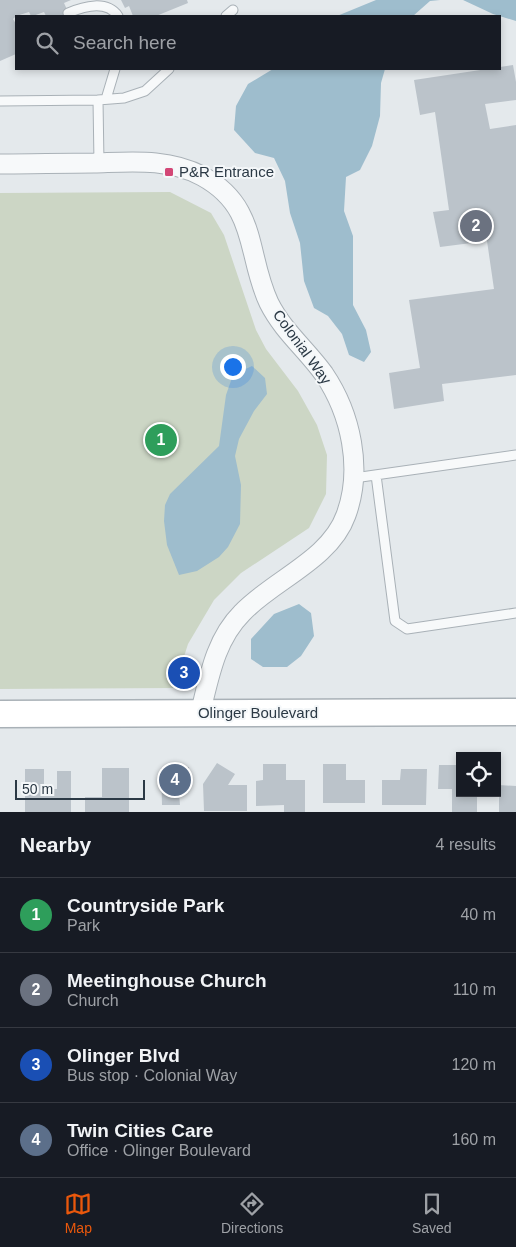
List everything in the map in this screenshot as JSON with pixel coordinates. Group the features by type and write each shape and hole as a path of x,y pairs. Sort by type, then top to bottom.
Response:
{"street":[{"name":"Colonial Way","path":"0,164 152,161 180,166 203,177 225,193 242,215 252,241 259,275 269,302 283,326 324,374 339,402 350,433 355,466 353,492 346,518 331,540 313,558 259,597 241,613 225,634 214,658 200,714"},
{"name":"Olinger Boulevard","path":"0,714 516,712"}],"lane":[{"path":"68,13 93,5 104,6 115,11 117,15"},
{"path":"227,15 233,10"},
{"path":"99,163 102,99 115,70"},
{"path":"0,101 124,98 145,91 168,70"},
{"path":"354,478 516,455"},
{"path":"376,475 395,621 406,629 516,613"}],"green space":[{"path":"170,192 211,213 224,235 256,330 266,349 298,391 317,425 327,455 326,494 309,528 241,573 214,600 188,644 174,688 0,689 0,193"}],"water":[{"path":"376,0 440,0 430,1 414,15 339,15"},
{"path":"463,0 516,0 516,21 493,14"},
{"path":"271,70 385,70 381,83 380,116 372,146 360,170 346,177 344,211 353,236 353,305 366,330 371,352 364,362 349,355 342,334 328,316 314,308 304,281 300,243 290,213 285,181 274,158 255,153 234,130 236,106 248,84"},
{"path":"252,366 265,378 267,394 254,411 239,439 235,456 241,485 240,524 228,547 219,557 197,571 179,575 167,545 164,521 165,505 170,494 219,446 226,395 233,375"},
{"path":"299,604 311,613 314,636 301,656 287,667 263,667 251,659 251,639 274,614"}],"building":[{"path":"0,0 71,0 64,3 70,15 46,15 44,12 30,15 29,12 15,15 13,19 15,22 15,54 0,61"},
{"path":"121,0 187,0 188,3 158,15 133,15 129,6 125,8"},
{"path":"513,65 516,82 516,100 485,104 490,129 516,125 516,375 442,384 444,401 394,409 389,373 420,368 409,300 494,289 487,241 440,247 433,212 449,210 435,112 420,115 414,80 480,70 501,70 501,67"},
{"path":"217,763 235,774 228,785 247,785 247,811 204,811 203,784"},
{"path":"263,764 286,764 286,780 305,780 305,812 284,812 284,805 256,806 256,781 263,780"},
{"path":"323,764 346,764 346,780 365,780 365,803 323,803"},
{"path":"439,765 456,765 456,797 477,797 477,812 452,812 452,789 438,789"},
{"path":"189,767 189,792 179,793 180,805 162,805 161,768"},
{"path":"102,768 129,768 129,812 85,812 85,797 102,797"},
{"path":"25,769 44,769 44,789 57,789 57,771 71,771 71,812 25,812"},
{"path":"401,769 427,769 426,805 382,805 382,780 400,780"},
{"path":"501,785 516,786 516,812 499,812"}],"place":[{"name":"P&R Entrance","path":"169,172"},
{"name":"Meetinghouse Church","path":"476,226"},
{"name":"Countryside Park","path":"161,440"},
{"name":"Olinger Blvd","path":"184,673"},
{"name":"Twin Cities Care","path":"175,780"}]}
